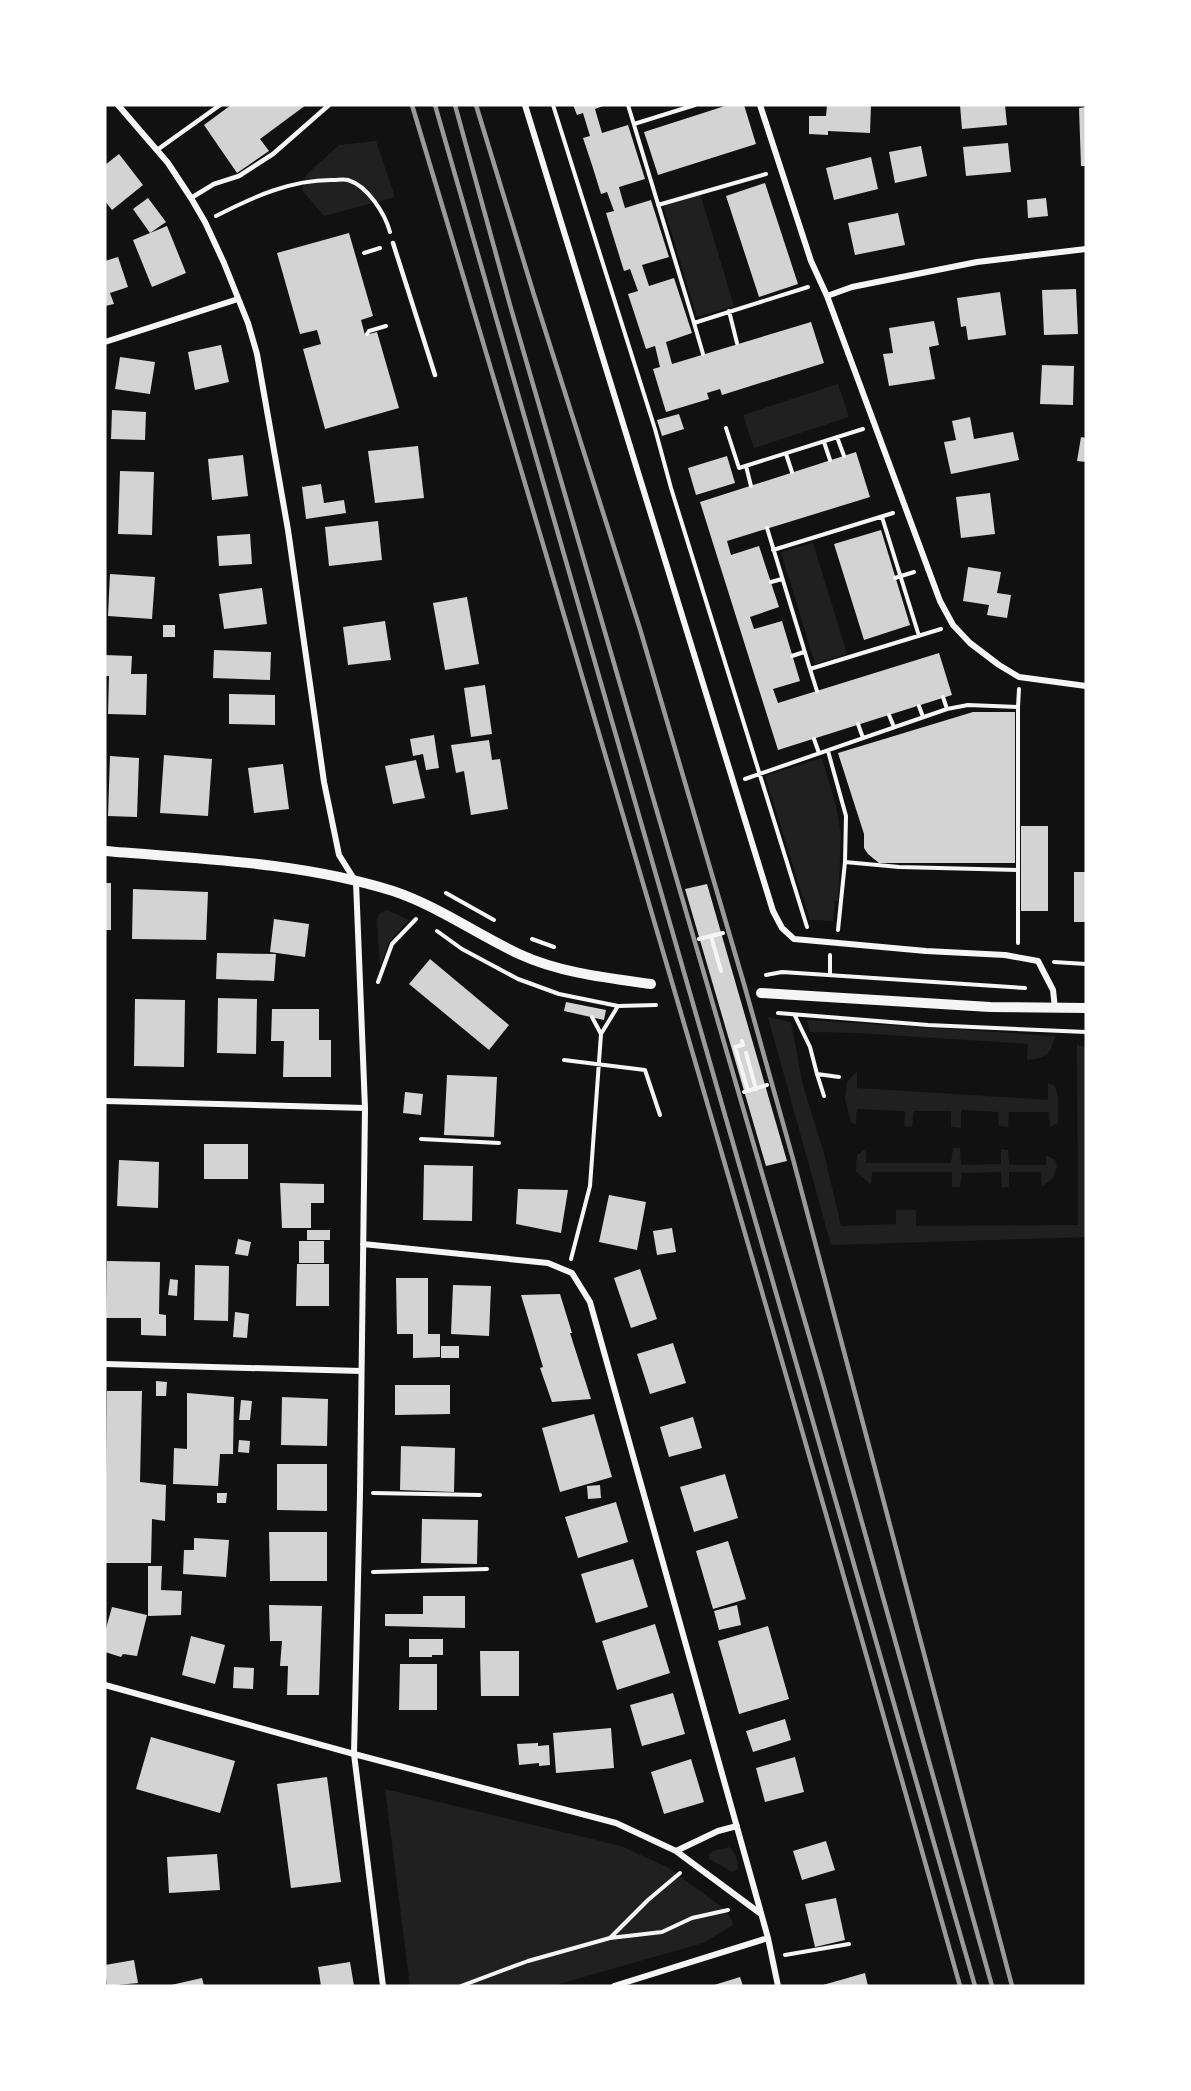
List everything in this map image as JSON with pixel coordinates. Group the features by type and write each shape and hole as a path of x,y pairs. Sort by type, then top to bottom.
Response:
{"street":[{"path":"118,105 157,150 191,198 205,222 248,323 257,354 288,530 324,782 339,855 356,882 365,1108 354,1754 383,1986"},
{"path":"525,105 733,783 773,911 782,928 794,939 1005,955 1038,961 1053,990 1054,1008"},
{"path":"760,105 820,283 827,296 940,601 953,625 970,643 1019,677 1086,686"},
{"path":"827,296 852,287 976,262 1086,249"},
{"path":"105,342 238,299"},
{"path":"105,851 250,863 305,871 356,882 392,891 432,906 521,955 567,970 651,984"},
{"path":"761,993 990,1007 1086,1008"},
{"path":"105,1101 365,1108"},
{"path":"363,1244 548,1263 572,1273 590,1302 762,1914 778,1986"},
{"path":"105,1364 361,1371"},
{"path":"105,1684 354,1754 616,1823 676,1851 762,1914"},
{"path":"676,1851 718,1831 737,1826"},
{"path":"614,1986 768,1938"}],"lane":[{"path":"157,150 220,105"},
{"path":"191,198 214,184 239,176 273,154 328,105"},
{"path":"393,243 435,375"}],"path":[{"path":"553,105 656,429 671,488 812,941"},
{"path":"628,105 703,354"},
{"path":"634,124 695,105"},
{"path":"658,205 766,174"},
{"path":"205,222 263,193 318,180 349,180 369,194 387,219 393,243"},
{"path":"694,323 820,283"},
{"path":"729,312 737,343"},
{"path":"368,334 369,331 386,326"},
{"path":"726,428 739,468 875,426"},
{"path":"837,437 844,456"},
{"path":"824,442 830,460"},
{"path":"786,454 792,472"},
{"path":"746,466 751,486"},
{"path":"773,550 906,509"},
{"path":"882,517 919,636"},
{"path":"767,528 816,691"},
{"path":"895,578 928,568"},
{"path":"771,582 782,579"},
{"path":"810,669 953,625"},
{"path":"792,656 804,652"},
{"path":"1018,958 1019,677"},
{"path":"943,697 947,709"},
{"path":"919,705 924,717"},
{"path":"733,783 947,709 968,705 1018,707"},
{"path":"889,715 894,728"},
{"path":"858,724 863,738"},
{"path":"814,739 819,753"},
{"path":"828,751 846,816 845,862 836,943"},
{"path":"845,862 899,867 1018,870"},
{"path":"446,893 502,926"},
{"path":"378,982 392,944 416,919"},
{"path":"434,929 462,949 518,979 559,994 618,1006 656,1005"},
{"path":"699,939 723,933"},
{"path":"711,936 721,971"},
{"path":"528,938 562,950"},
{"path":"1038,961 1086,964"},
{"path":"756,977 782,972 1053,990"},
{"path":"572,1273 571,1259 590,1186 601,1034 618,1006"},
{"path":"824,1096 810,1047 794,1015 951,1026 1086,1032"},
{"path":"592,1017 601,1034"},
{"path":"742,1041 743,1045 735,1047 746,1091 767,1085"},
{"path":"746,1053 756,1089"},
{"path":"564,1060 645,1070 660,1115"},
{"path":"818,1074 839,1077"},
{"path":"421,1139 499,1143"},
{"path":"360,1493 480,1495"},
{"path":"374,1572 487,1569"},
{"path":"610,1938 648,1900 680,1873"},
{"path":"461,1986 528,1961 610,1938 662,1932 692,1918 728,1910"},
{"path":"784,1956 849,1944"}],"shaded area":[{"path":"376,141 395,197 324,216 302,190 306,175 339,145"},
{"path":"699,190 734,306 697,317 662,201"},
{"path":"838,384 849,417 754,448 743,415"},
{"path":"813,543 847,654 815,664 781,552"},
{"path":"822,758 836,806 841,834 838,901 835,901 833,921 810,920 765,776"},
{"path":"387,910 409,920 389,942 380,967 377,921 378,915"},
{"path":"768,1017 791,1022 803,1086 824,1153 841,1226 896,1224 896,1210 916,1210 916,1226 1078,1225 1077,1044 1086,1048 1086,1237 831,1245"},
{"path":"807,1020 1055,1036 1047,1054 1027,1060 1028,1044 810,1032"},
{"path":"857,1071 857,1088 1048,1100 1048,1083 1055,1086 1058,1098 1058,1123 1050,1127 1049,1112 1009,1112 1008,1127 999,1126 998,1112 961,1110 961,1128 951,1127 951,1111 914,1111 912,1127 904,1126 905,1111 857,1109 856,1125 851,1122 845,1099 847,1082"},
{"path":"953,1148 960,1148 961,1165 1001,1164 1001,1149 1008,1150 1009,1165 1046,1165 1046,1155 1055,1160 1057,1166 1053,1178 1042,1187 1041,1172 1009,1172 1009,1187 1002,1188 1001,1172 962,1173 960,1187 952,1187 952,1172 872,1172 871,1185 856,1171 857,1155 866,1149 866,1163 951,1163"},
{"path":"385,1789 621,1846 669,1868 723,1908 731,1918 733,1925 703,1943 552,1986 410,1986"},
{"path":"729,1847 738,1866 738,1869 732,1872 709,1859 713,1851"}],"building":[{"path":"231,105 306,105 260,139 269,151 237,173 204,125"},
{"path":"573,105 606,105 595,109 602,133 628,125 645,179 619,187 625,208 651,200 669,257 642,265 649,286 674,278 692,333 666,342 672,364 811,322 824,363 722,395 720,389 707,393 709,399 666,412 653,369 660,367 655,346 646,349 628,294 638,291 630,269 624,271 606,213 614,211 607,192 601,194 583,138 590,136 583,113 577,115"},
{"path":"728,105 744,105 756,144 658,175 644,132"},
{"path":"827,105 871,105 870,133 828,131 828,135 809,134 809,116 826,116"},
{"path":"960,105 1005,105 1007,125 962,129"},
{"path":"1086,107 1086,166 1081,166 1079,108"},
{"path":"1008,143 1011,172 966,176 963,147"},
{"path":"921,146 927,176 895,183 889,152"},
{"path":"119,154 143,185 112,210 105,201 105,165"},
{"path":"871,157 878,189 834,200 826,168"},
{"path":"765,183 798,284 759,297 726,196"},
{"path":"148,198 166,222 150,233 133,209"},
{"path":"1046,198 1048,216 1028,218 1027,200"},
{"path":"898,213 905,245 855,255 848,223"},
{"path":"167,226 186,273 152,287 133,240"},
{"path":"349,233 373,316 361,320 365,335 377,332 399,408 325,429 303,349 321,344 317,330 300,334 277,253"},
{"path":"118,257 128,287 110,293 114,304 105,306 105,261"},
{"path":"1076,289 1078,334 1044,335 1042,290"},
{"path":"1000,292 1006,335 968,340 966,326 961,327 957,298"},
{"path":"934,321 939,345 929,347 935,379 889,386 883,354 893,353 889,328"},
{"path":"221,345 229,382 195,390 188,352"},
{"path":"120,357 155,362 150,394 115,389"},
{"path":"1042,365 1074,366 1073,405 1040,404"},
{"path":"112,410 146,412 145,440 111,439"},
{"path":"679,414 684,429 662,436 657,420"},
{"path":"970,417 974,439 1013,432 1019,460 951,474 944,442 956,440 952,421"},
{"path":"1081,437 1086,438 1086,462 1077,461"},
{"path":"418,446 424,498 375,503 368,451"},
{"path":"856,452 870,497 727,541 731,555 759,546 779,607 750,617 754,629 782,621 800,681 773,689 778,703 939,653 952,695 778,750 700,502"},
{"path":"243,455 248,496 212,500 208,459"},
{"path":"727,456 735,483 696,495 688,468"},
{"path":"120,471 154,472 152,535 118,534"},
{"path":"321,484 324,503 344,500 346,513 306,519 302,487"},
{"path":"990,493 995,534 961,538 956,497"},
{"path":"378,521 382,560 329,566 325,527"},
{"path":"881,530 910,625 864,640 834,544"},
{"path":"250,534 252,564 219,566 217,536"},
{"path":"968,567 1001,572 997,593 1011,595 1007,618 987,615 989,605 963,601"},
{"path":"110,574 155,577 152,619 108,616"},
{"path":"262,588 267,624 224,629 219,594"},
{"path":"467,597 479,664 445,670 433,603"},
{"path":"385,621 391,660 348,665 343,627"},
{"path":"163,625 175,625 175,637 163,637"},
{"path":"214,650 271,652 270,680 213,678"},
{"path":"105,655 132,656 131,674 147,674 146,715 108,714 109,676 105,676"},
{"path":"485,685 492,734 471,737 464,688"},
{"path":"229,694 275,695 275,725 229,724"},
{"path":"973,712 1015,712 1015,863 879,863 864,848 864,834 838,753"},
{"path":"434,735 439,768 426,770 423,754 413,756 410,739"},
{"path":"489,740 492,760 500,759 508,809 471,815 464,771 456,773 451,745"},
{"path":"164,755 212,759 208,816 160,813"},
{"path":"110,756 139,758 137,817 108,816"},
{"path":"416,760 425,798 393,804 385,766"},
{"path":"283,764 289,809 254,813 248,768"},
{"path":"1021,826 1048,826 1048,911 1021,911"},
{"path":"1074,872 1086,872 1086,922 1074,922"},
{"path":"105,883 111,883 111,930 105,930"},
{"path":"707,884 787,1161 766,1166 685,889"},
{"path":"133,889 208,892 206,940 132,939"},
{"path":"274,919 309,924 305,957 270,952"},
{"path":"217,953 276,954 274,981 216,979"},
{"path":"430,959 509,1025 489,1050 409,984"},
{"path":"218,998 257,999 256,1054 217,1053"},
{"path":"135,999 185,1000 184,1067 134,1066"},
{"path":"566,1002 606,1010 604,1020 564,1011"},
{"path":"272,1009 319,1009 319,1040 331,1040 331,1077 283,1077 284,1041 271,1041"},
{"path":"447,1075 497,1077 494,1137 444,1135"},
{"path":"405,1092 423,1094 421,1115 403,1113"},
{"path":"204,1144 248,1144 248,1179 204,1179"},
{"path":"119,1160 159,1162 158,1208 117,1206"},
{"path":"424,1165 473,1166 472,1221 423,1220"},
{"path":"280,1183 324,1184 324,1203 311,1203 311,1228 282,1228"},
{"path":"518,1189 568,1190 561,1233 516,1224"},
{"path":"609,1195 646,1202 637,1250 599,1242"},
{"path":"672,1228 676,1252 657,1255 653,1231"},
{"path":"307,1230 330,1230 330,1240 307,1240"},
{"path":"238,1239 251,1242 248,1256 235,1254"},
{"path":"299,1241 324,1241 324,1263 299,1263"},
{"path":"107,1261 160,1262 159,1314 166,1315 166,1336 141,1335 141,1318 106,1318"},
{"path":"297,1264 329,1264 329,1306 296,1306"},
{"path":"195,1265 229,1266 228,1321 194,1320"},
{"path":"640,1269 657,1319 631,1328 614,1278"},
{"path":"396,1278 428,1278 428,1334 440,1334 440,1357 413,1358 413,1334 397,1334"},
{"path":"170,1279 178,1280 177,1296 168,1295"},
{"path":"453,1285 491,1286 489,1336 451,1334"},
{"path":"560,1294 591,1399 552,1402 540,1368 543,1367 521,1295"},
{"path":"235,1312 249,1314 247,1338 233,1337"},
{"path":"673,1343 686,1383 650,1394 637,1354"},
{"path":"441,1346 459,1346 459,1358 441,1358"},
{"path":"156,1381 167,1382 166,1396 156,1396"},
{"path":"395,1385 450,1385 450,1414 395,1415"},
{"path":"107,1391 142,1391 140,1482 166,1485 165,1521 152,1519 151,1563 105,1563"},
{"path":"187,1393 234,1397 233,1454 220,1454 218,1486 173,1484 174,1448 187,1449"},
{"path":"282,1397 328,1399 327,1446 281,1445"},
{"path":"241,1400 252,1401 250,1420 239,1420"},
{"path":"594,1414 612,1477 560,1492 542,1428"},
{"path":"693,1417 702,1448 669,1457 660,1427"},
{"path":"239,1440 250,1441 249,1453 238,1452"},
{"path":"401,1446 455,1448 454,1492 400,1490"},
{"path":"277,1464 327,1464 327,1511 277,1510"},
{"path":"725,1474 738,1518 694,1532 680,1487"},
{"path":"600,1485 601,1498 588,1499 587,1486"},
{"path":"217,1493 227,1493 226,1503 217,1503"},
{"path":"616,1502 628,1542 578,1558 565,1517"},
{"path":"422,1519 478,1520 477,1564 421,1563"},
{"path":"269,1532 327,1532 327,1581 270,1581"},
{"path":"194,1538 229,1540 226,1577 183,1574 184,1550 194,1550"},
{"path":"728,1541 746,1599 713,1609 696,1551"},
{"path":"633,1559 648,1607 596,1623 581,1574"},
{"path":"148,1566 162,1566 161,1590 182,1591 181,1615 148,1616"},
{"path":"423,1596 465,1596 465,1628 385,1626 385,1614 423,1614"},
{"path":"269,1605 322,1606 319,1695 287,1695 288,1666 280,1666 282,1641 270,1641"},
{"path":"737,1605 741,1625 719,1630 714,1611"},
{"path":"112,1607 147,1615 137,1656 123,1654 121,1657 105,1652 105,1632"},
{"path":"655,1624 670,1673 617,1690 602,1641"},
{"path":"768,1626 789,1699 739,1714 718,1641"},
{"path":"191,1636 225,1645 215,1684 182,1675"},
{"path":"409,1639 443,1639 443,1655 409,1657"},
{"path":"480,1651 519,1651 519,1696 481,1696"},
{"path":"400,1664 437,1664 437,1710 399,1710"},
{"path":"234,1667 254,1668 253,1689 233,1688"},
{"path":"673,1693 685,1734 642,1746 630,1705"},
{"path":"785,1719 791,1740 753,1752 746,1731"},
{"path":"611,1728 614,1768 556,1773 553,1733"},
{"path":"151,1737 235,1761 220,1813 136,1789"},
{"path":"538,1743 538,1746 549,1745 550,1765 539,1766 539,1763 519,1765 517,1744"},
{"path":"795,1757 804,1792 765,1802 756,1768"},
{"path":"691,1759 704,1802 664,1814 651,1772"},
{"path":"327,1777 341,1882 291,1888 277,1784"},
{"path":"826,1841 835,1870 802,1880 793,1851"},
{"path":"217,1854 220,1890 169,1893 167,1857"},
{"path":"836,1898 845,1940 815,1947 805,1904"},
{"path":"134,1960 138,1983 107,1986 105,1965"},
{"path":"350,1962 354,1986 321,1986 318,1967"},
{"path":"865,1973 868,1986 823,1986 823,1985"},
{"path":"740,1977 743,1986 711,1986"},
{"path":"202,1978 204,1986 171,1985"}],"railway":[{"path":"412,105 690,1044 960,1986"},
{"path":"435,105 975,1986"},
{"path":"455,105 510,305 822,1380 992,1986"},
{"path":"476,105 640,629 744,984 793,1159 1012,1986"}]}
